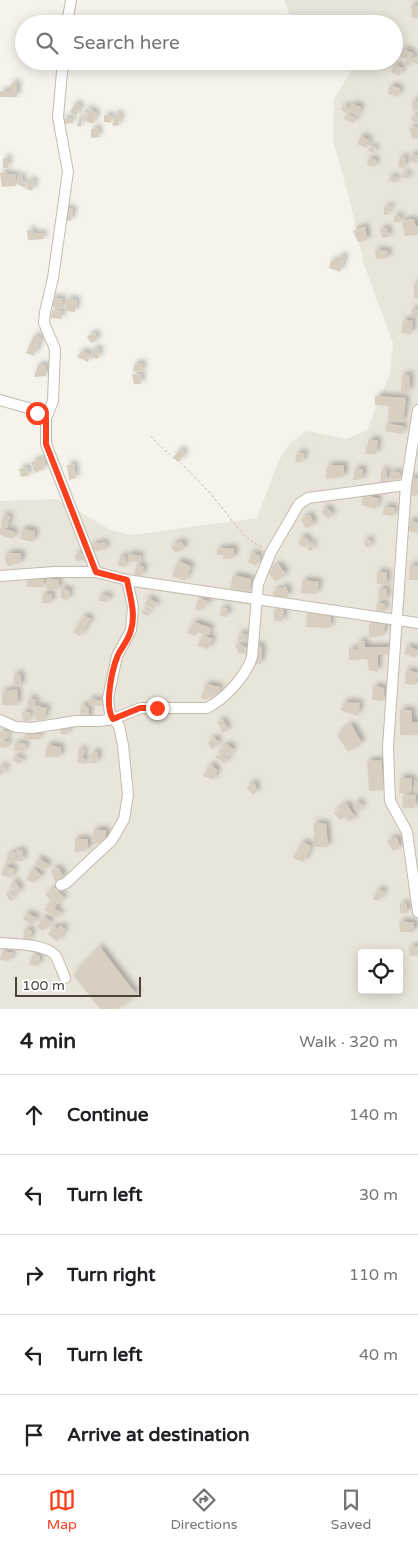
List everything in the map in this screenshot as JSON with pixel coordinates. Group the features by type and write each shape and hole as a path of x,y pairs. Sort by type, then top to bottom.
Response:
{"street":[{"path":"68,15 71,0"},
{"path":"62,70 58,117 68,172 53,278 44,324 55,349 53,401 46,418 46,444 96,572"},
{"path":"0,400 28,408 46,418"},
{"path":"418,410 406,485 388,747 388,790 390,801 407,832 418,912"},
{"path":"0,720 16,726 32,728 113,719 140,708 207,708 215,704 248,668 252,657 255,600 258,584 271,552 299,504 308,498 406,485"},
{"path":"0,576 54,572 96,572 127,580 418,623"},
{"path":"61,885 66,883 112,840 124,819 128,795 126,778 119,726 110,714 108,698 117,656 131,630 133,607 127,580"},
{"path":"0,943 25,944 48,950 55,956 65,978"}],"path":[{"path":"151,436 161,449 193,475 219,504 235,527 254,543 271,552"}],"shaded area":[{"path":"284,0 418,0 418,1009 0,1009 0,501 57,499 111,530 131,535 257,518 279,460 291,442 307,431 347,439 367,430 390,373 393,343 364,265 350,201 333,141 334,99 352,70 403,70 403,15 292,15 289,13"}],"building":[{"path":"411,5 418,5 418,18 412,18"},
{"path":"403,49 413,53 408,67 404,66 407,59 403,58"},
{"path":"414,57 418,58 418,64 412,62"},
{"path":"392,70 402,70 399,76 391,72"},
{"path":"11,83 17,83 17,97 0,97 0,91 11,91"},
{"path":"390,86 400,88 398,97 388,94"},
{"path":"412,101 418,101 418,110 413,111"},
{"path":"75,103 81,106 76,116 70,112"},
{"path":"352,104 361,107 358,116 349,112"},
{"path":"343,105 349,108 347,113 341,110"},
{"path":"86,108 97,113 93,124 85,121 88,113 84,112"},
{"path":"116,113 121,115 118,126 112,125"},
{"path":"346,114 356,118 354,123 344,119"},
{"path":"104,115 112,116 111,123 104,122"},
{"path":"418,115 418,122 414,124 411,117"},
{"path":"80,116 83,117 81,127 77,126"},
{"path":"73,118 73,123 63,124 62,119"},
{"path":"418,127 418,138 412,139 410,128"},
{"path":"98,128 99,137 91,138 91,129"},
{"path":"361,136 369,140 366,148 357,144"},
{"path":"370,146 376,148 374,153 368,151"},
{"path":"412,154 418,156 417,164 409,161"},
{"path":"400,157 406,158 404,168 398,167"},
{"path":"3,158 8,158 8,168 3,168"},
{"path":"368,158 376,160 375,167 367,165"},
{"path":"7,172 7,175 15,174 16,186 2,187 0,173"},
{"path":"403,172 409,175 408,179 401,177"},
{"path":"18,175 21,175 23,183 27,184 25,188 17,184"},
{"path":"390,176 397,178 396,183 388,181"},
{"path":"30,179 35,182 32,191 26,189"},
{"path":"391,206 391,210 387,210 388,215 384,215 384,207"},
{"path":"64,208 73,209 71,221 62,220"},
{"path":"394,216 400,216 400,222 394,222"},
{"path":"414,219 416,227 418,226 418,234 405,236 402,221"},
{"path":"365,226 367,240 358,242 353,231"},
{"path":"387,228 389,237 382,238 380,229"},
{"path":"27,230 32,230 33,234 43,233 44,239 28,240"},
{"path":"375,250 388,251 388,258 376,259"},
{"path":"340,255 345,257 340,272 329,268 331,260 337,262"},
{"path":"414,284 418,284 418,299 414,298"},
{"path":"51,298 63,299 62,309 55,309 51,304"},
{"path":"67,299 77,300 75,312 65,311"},
{"path":"412,309 418,309 418,317 411,317"},
{"path":"52,310 62,311 62,319 51,318"},
{"path":"403,320 413,321 411,334 401,333"},
{"path":"95,333 98,340 91,343 87,336"},
{"path":"34,335 41,338 34,356 26,353"},
{"path":"93,348 100,350 98,359 91,357"},
{"path":"81,351 90,354 88,362 77,357"},
{"path":"142,363 143,372 133,371 134,364"},
{"path":"38,364 46,366 46,376 34,377"},
{"path":"132,374 142,375 141,384 134,384"},
{"path":"402,375 410,375 409,392 401,392"},
{"path":"375,396 406,398 403,422 388,422 389,406 375,405"},
{"path":"387,424 404,426 402,434 385,431"},
{"path":"369,440 378,440 376,454 365,454"},
{"path":"180,449 185,453 179,462 173,458"},
{"path":"297,453 305,453 302,462 295,462"},
{"path":"45,458 44,469 35,473 31,462"},
{"path":"74,464 76,478 69,480 67,465"},
{"path":"344,465 344,477 326,479 327,466"},
{"path":"27,467 29,476 21,477 19,469"},
{"path":"355,469 363,469 363,479 353,480"},
{"path":"382,469 387,471 386,483 380,482"},
{"path":"390,472 400,473 400,479 391,480"},
{"path":"410,478 418,478 418,495 410,496"},
{"path":"364,494 379,499 375,509 361,505"},
{"path":"384,506 395,508 393,516 383,515"},
{"path":"326,507 333,514 328,519 321,512"},
{"path":"3,515 10,516 7,528 1,526"},
{"path":"310,515 314,524 306,529 301,519"},
{"path":"410,520 418,523 417,534 407,530"},
{"path":"0,528 15,532 13,539 0,535"},
{"path":"22,529 35,531 33,542 20,539"},
{"path":"302,536 309,540 305,548 298,544"},
{"path":"364,540 371,540 370,547 365,547"},
{"path":"181,541 185,548 175,553 171,546"},
{"path":"105,542 106,549 93,552 91,545"},
{"path":"310,542 314,544 311,551 307,549"},
{"path":"234,548 234,558 223,559 223,555 217,555 217,549"},
{"path":"252,552 260,556 256,566 248,562"},
{"path":"21,553 21,563 8,566 5,560 6,554"},
{"path":"84,553 85,560 76,561 75,554"},
{"path":"128,554 141,556 140,562 128,561"},
{"path":"120,556 127,558 125,567 118,566"},
{"path":"178,561 191,566 185,581 172,576"},
{"path":"137,564 144,567 141,577 134,574"},
{"path":"278,564 286,574 275,582 268,572"},
{"path":"410,565 418,566 418,580 409,580"},
{"path":"377,572 387,572 387,585 377,584"},
{"path":"233,575 251,579 249,593 230,589"},
{"path":"27,579 44,579 44,587 27,587"},
{"path":"47,579 59,580 58,590 46,589"},
{"path":"303,580 319,582 317,594 301,593"},
{"path":"286,586 289,596 276,599 272,592"},
{"path":"61,588 70,591 67,601 61,598"},
{"path":"378,589 387,589 387,599 379,600"},
{"path":"43,594 52,594 51,603 42,603"},
{"path":"100,595 109,596 108,602 99,601"},
{"path":"148,598 157,603 154,609 144,604"},
{"path":"199,598 210,602 199,611 195,609"},
{"path":"377,603 385,603 385,612 376,611"},
{"path":"221,608 228,609 227,617 220,616"},
{"path":"284,608 283,621 274,621 274,609"},
{"path":"142,610 149,613 148,616 141,613"},
{"path":"307,613 331,614 330,628 306,627"},
{"path":"84,616 91,619 80,636 73,632"},
{"path":"194,622 211,628 209,635 198,632 195,636 187,633"},
{"path":"369,623 385,624 383,635 369,638"},
{"path":"240,633 248,635 246,642 237,639"},
{"path":"203,635 213,639 208,649 197,646"},
{"path":"365,641 365,647 390,647 389,655 378,655 378,672 369,670 367,659 349,660 349,649 358,650 357,643"},
{"path":"235,643 248,648 246,654 238,653"},
{"path":"255,644 262,647 261,664 252,664"},
{"path":"407,646 418,650 415,658 404,654"},
{"path":"406,670 418,673 416,685 405,684"},
{"path":"14,674 21,675 21,686 13,687"},
{"path":"206,684 220,687 218,696 212,694 206,700 201,698"},
{"path":"373,686 384,688 383,701 372,700"},
{"path":"17,689 18,705 2,705 2,692"},
{"path":"28,698 36,700 33,709 28,709"},
{"path":"89,699 104,701 102,706 89,705"},
{"path":"345,702 360,703 358,716 340,710"},
{"path":"81,704 89,708 89,720 80,720"},
{"path":"36,706 47,708 44,720 36,720 34,710"},
{"path":"400,710 412,710 412,722 418,722 418,735 400,735"},
{"path":"22,712 31,713 28,722 23,721"},
{"path":"223,720 228,730 223,733 217,722"},
{"path":"351,724 362,743 348,752 337,735"},
{"path":"61,728 69,729 67,734 60,734"},
{"path":"10,731 7,738 0,739 0,732"},
{"path":"25,734 40,734 40,739 24,739"},
{"path":"213,737 219,742 212,750 208,743"},
{"path":"0,740 9,742 6,748 0,747"},
{"path":"15,743 26,744 24,752 14,750"},
{"path":"227,744 234,750 227,757 218,752"},
{"path":"47,745 61,747 60,757 45,757"},
{"path":"79,749 85,750 82,758 87,761 86,764 77,763"},
{"path":"92,752 98,752 97,763 90,763"},
{"path":"218,754 228,760 225,764 215,757"},
{"path":"13,756 23,759 21,764 13,761"},
{"path":"381,760 384,790 369,791 367,761"},
{"path":"0,764 6,768 2,775 0,774"},
{"path":"211,764 217,770 214,780 203,776"},
{"path":"400,778 412,778 411,793 399,793"},
{"path":"415,780 418,782 418,794 413,792"},
{"path":"254,782 257,790 254,795 246,788"},
{"path":"403,794 416,795 415,808 402,808"},
{"path":"357,801 363,805 358,812 353,808"},
{"path":"346,803 355,817 349,822 345,817 339,820 334,813"},
{"path":"314,823 326,824 328,847 314,847"},
{"path":"94,830 106,830 106,843 92,844"},
{"path":"397,837 400,848 393,851 387,841"},
{"path":"75,839 88,839 88,850 75,852"},
{"path":"302,842 311,846 304,862 293,858"},
{"path":"22,850 24,861 18,861 16,851"},
{"path":"15,852 16,861 6,864 7,855"},
{"path":"38,858 49,865 43,871 35,864"},
{"path":"4,866 15,869 11,878 1,875"},
{"path":"34,868 42,876 33,883 26,879"},
{"path":"59,868 64,878 55,882 51,870"},
{"path":"14,881 21,890 16,895 10,885"},
{"path":"54,888 60,891 50,899 45,895"},
{"path":"378,889 385,892 378,901 373,899"},
{"path":"9,892 14,899 10,901 6,894"},
{"path":"59,893 64,897 58,904 52,901"},
{"path":"51,901 57,905 54,909 61,913 58,918 44,910"},
{"path":"400,903 407,904 407,913 400,913"},
{"path":"27,913 37,918 32,925 23,919"},
{"path":"44,917 51,921 43,931 37,927"},
{"path":"399,922 414,922 414,932 400,932"},
{"path":"60,925 65,929 57,942 48,934 54,926 58,929"},
{"path":"25,928 32,931 29,942 23,939"},
{"path":"418,946 418,955 410,956 409,947"},
{"path":"100,947 136,994 118,1009 100,1009 73,975"},
{"path":"2,951 13,953 9,961 0,960"},
{"path":"33,954 40,956 38,966 29,965"}],"route":[{"path":"37,413 46,418 46,444 96,572 127,580 133,607 131,630 117,656 108,698 110,714 113,719 140,708 157,708"}]}
